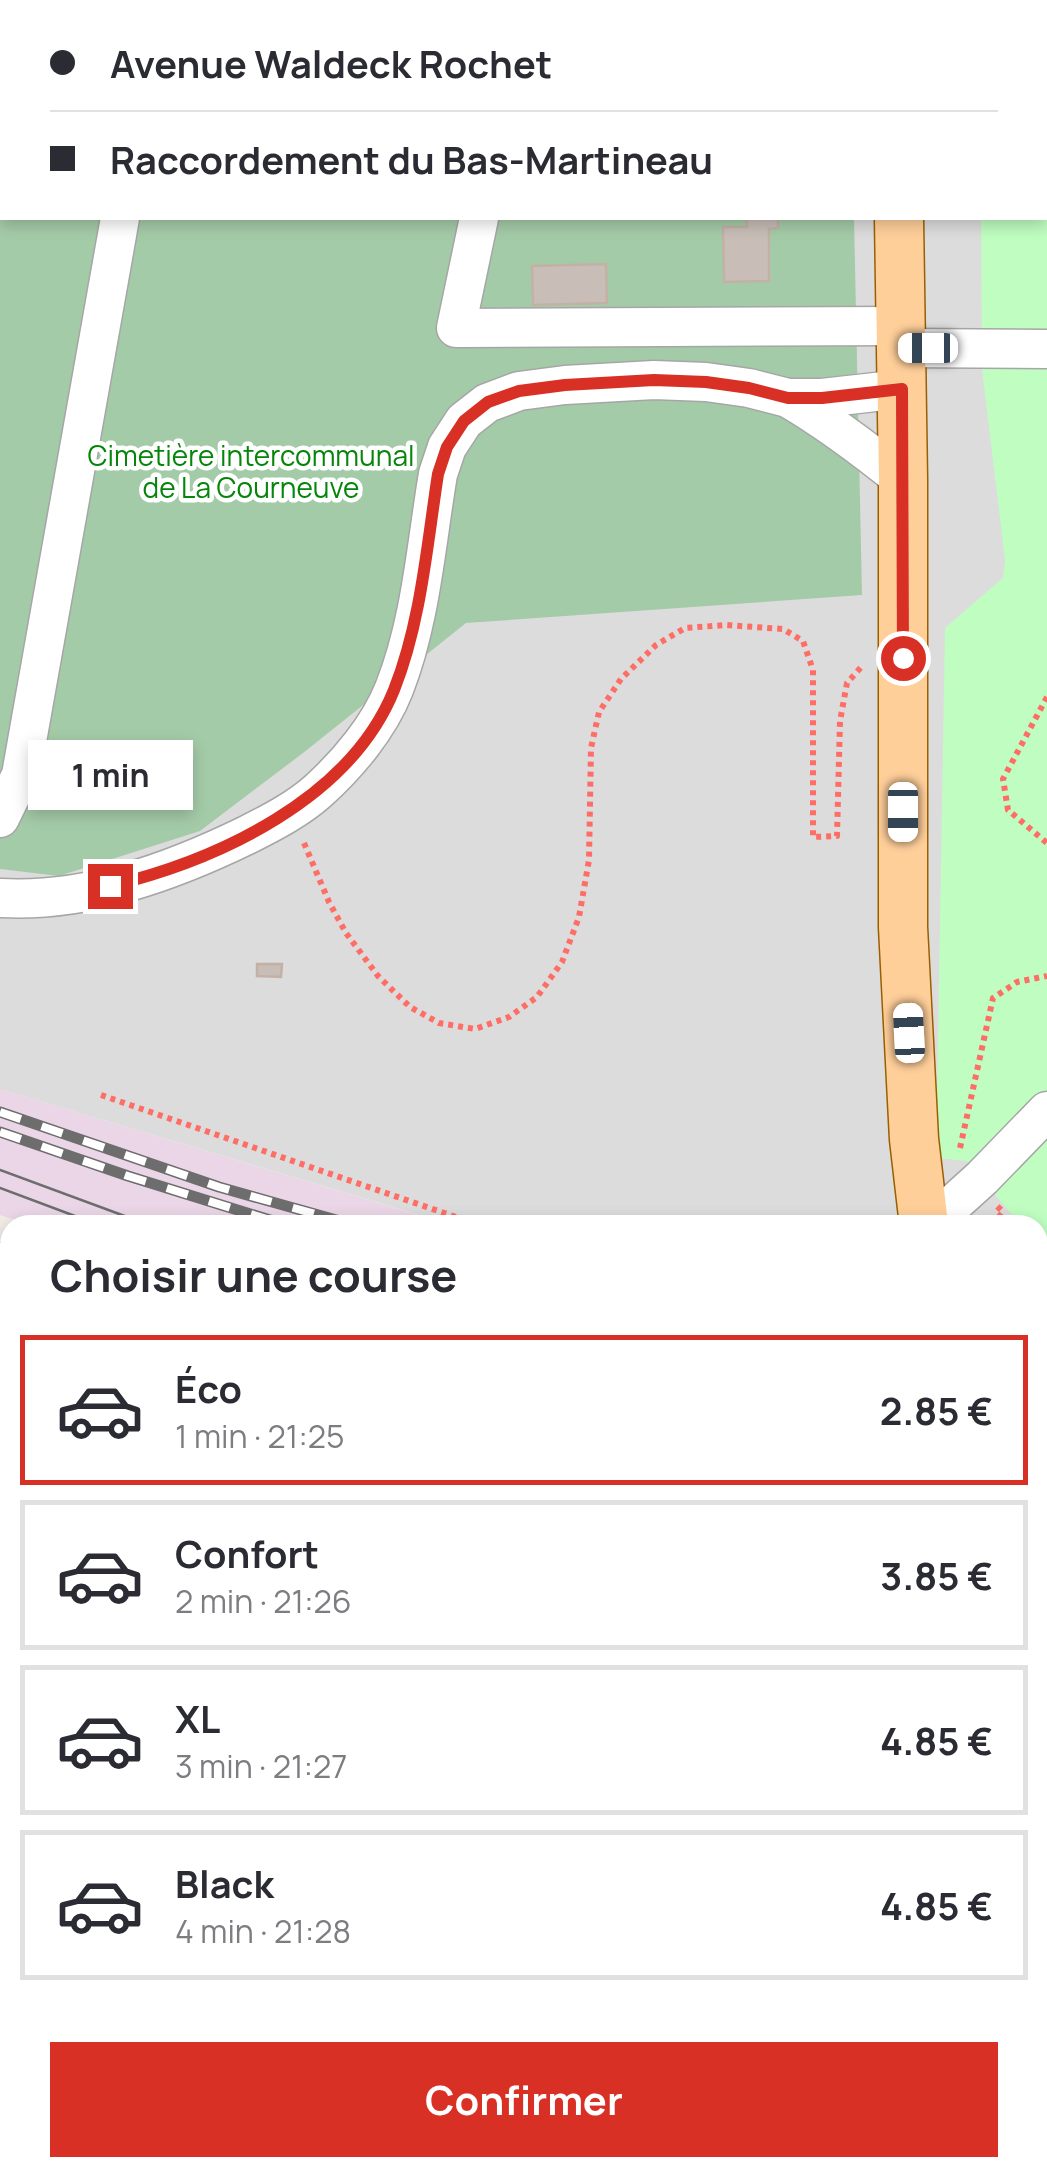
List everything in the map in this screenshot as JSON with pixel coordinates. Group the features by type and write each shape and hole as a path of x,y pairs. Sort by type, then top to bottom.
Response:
{"main road":[{"path":"900,220 904,927 914,1138 911,1215"},
{"path":"914,1138 926,1215"}],"lane":[{"path":"0,818 22,775 120,220"},
{"path":"480,220 456,328 901,354 1047,349"},
{"path":"0,898 26,900 84,893 196,860 274,821 315,794 347,762 371,731 393,692 408,647 438,474 447,447 464,421 488,402 519,391 654,380 706,382 788,398 822,398 901,354"},
{"path":"788,398 848,437 903,480"},
{"path":"939,1215 978,1182 1047,1111"}],"path":[{"path":"290,810 329,902 378,976 410,1007 439,1023 475,1029 509,1017 537,996 562,962 579,917 589,860 591,748 599,712 622,679 656,645 686,628 726,625 784,629 803,641 813,670 813,837 837,836 840,721 847,683 867,659 903,658"},
{"path":"1047,696 1003,779 1008,810 1047,843"},
{"path":"1000,1215 1003,1212 958,1160 992,998 1017,982 1047,976"},
{"path":"101,1095 450,1215"}],"shaded area":[{"path":"0,220 1047,220 1047,1215 420,1215 0,1089"},
{"path":"0,1089 420,1215 0,1215"}],"green space":[{"name":"Cimetière intercommunal de La Courneuve","path":"0,220 854,220 862,595 466,623 200,831 59,876 0,869"},
{"path":"981,220 1047,220 1047,1215 1012,1215 967,1161 936,1158 945,628 1003,578 1005,560 982,369"}],"building":[{"path":"746,220 778,220 778,228 769,229 769,281 724,282 723,227 747,227"},
{"path":"606,264 607,303 533,305 532,266"},
{"path":"257,964 282,964 281,977 257,976"}],"tram line":[{"path":"0,1170 122,1215"},
{"path":"0,1188 72,1215"}],"railway":[{"path":"0,1112 219,1187 318,1215"},
{"path":"0,1132 254,1215"}],"route":[{"path":"110,886 196,860 274,821 315,794 347,762 371,731 393,692 408,647 438,474 447,447 464,421 488,402 519,391 654,380 706,382 788,398 902,389 903,658"}]}
